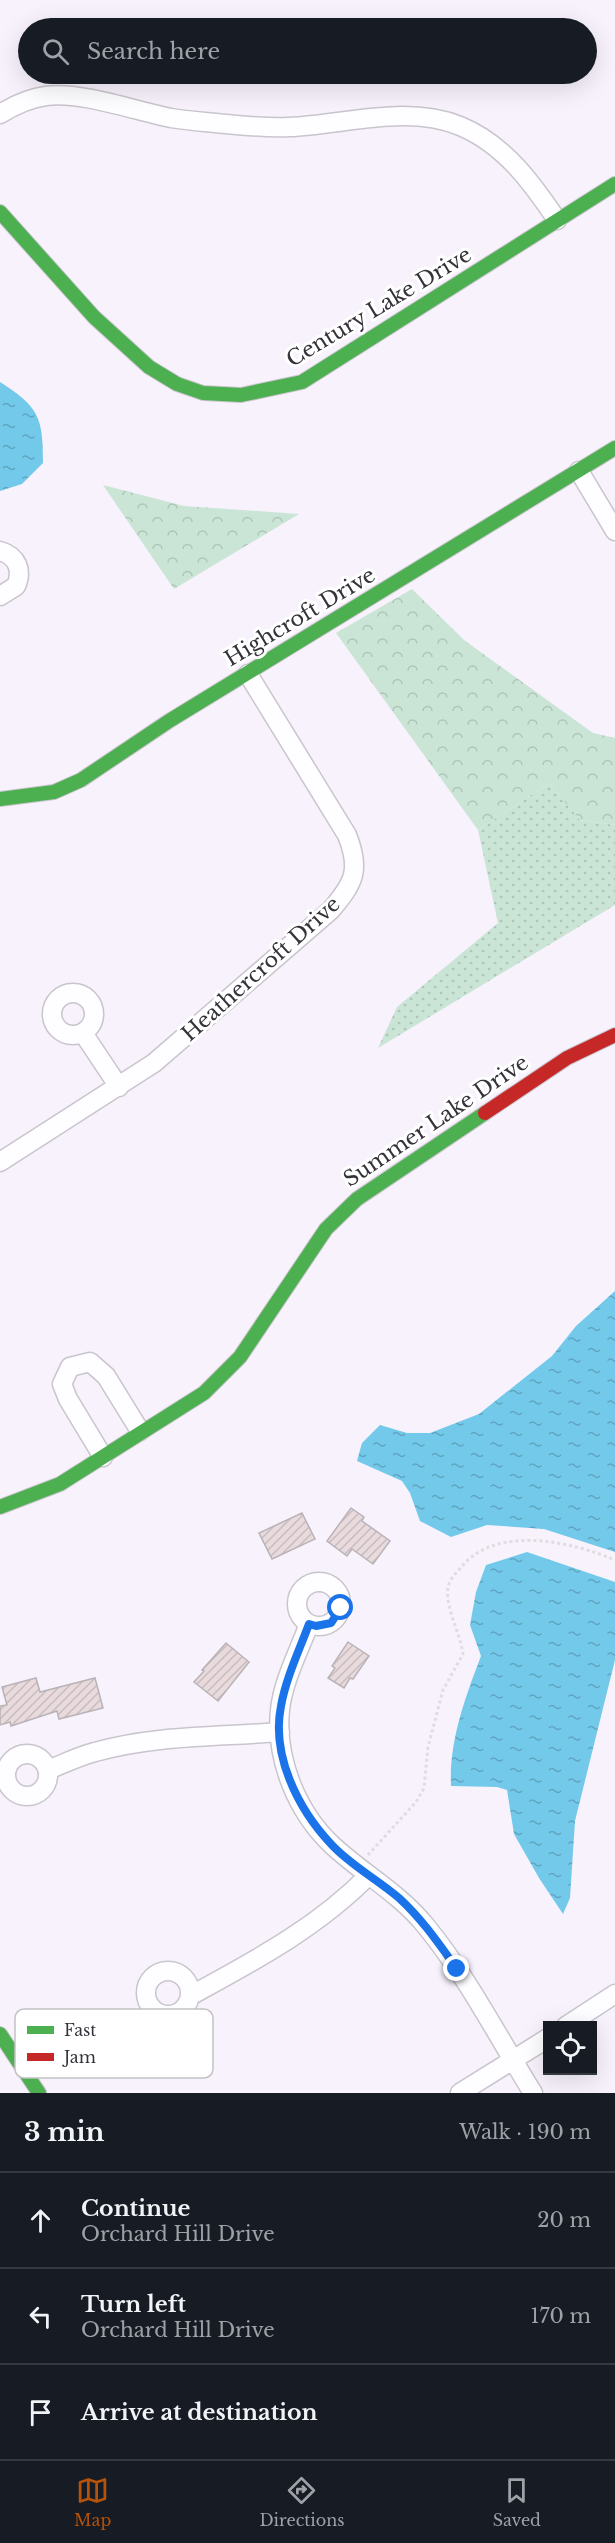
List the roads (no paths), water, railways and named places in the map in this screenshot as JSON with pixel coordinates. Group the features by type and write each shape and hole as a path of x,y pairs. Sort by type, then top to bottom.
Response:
{"street":[{"path":"0,114 12,106 47,96 86,99 174,118 249,126 289,127 387,118 426,117 460,126 491,144 533,184 557,220"},
{"name":"Century Lake Drive","path":"0,212 111,334 139,359 166,379 202,393 239,396 269,392 302,382 615,184"},
{"name":"Highcroft Drive","path":"0,799 54,792 81,780 169,721 615,448"},
{"path":"579,471 615,531"},
{"path":"0,551 13,557 19,571 16,586 0,596"},
{"name":"Heathercroft Drive","path":"0,1162 119,1088 154,1063 331,910 349,890 355,874 354,851 347,835 248,674"},
{"path":"83,1033 119,1088"},
{"name":"Summer Lake Drive","path":"0,1507 60,1484 140,1431 204,1393 240,1357 326,1229 357,1199 567,1058 615,1035"},
{"path":"103,1457 68,1399 63,1384 70,1367 90,1362 106,1376 140,1431"},
{"path":"309,1624 282,1700 280,1732 285,1765 299,1801 331,1845 425,1924 457,1969 533,2093"},
{"path":"48,1770 93,1752 124,1745 162,1740 280,1732"},
{"path":"190,1996 269,1953 313,1924 344,1900 369,1875"},
{"path":"572,2021 615,1994"},
{"path":"0,2034 15,2057"},
{"path":"460,2093 543,2041"},
{"path":"29,2078 39,2093"}],"water":[{"path":"0,382 31,406 36,415 42,434 43,463 22,484 0,491"},
{"path":"615,1291 615,1552 544,1529 487,1525 451,1537 420,1521 410,1493 402,1481 357,1461 362,1443 380,1425 407,1433 430,1433 479,1414 552,1356 576,1326"},
{"path":"527,1552 615,1582 615,1660 575,1821 570,1898 563,1914 514,1834 507,1790 497,1787 451,1786 455,1736 481,1656 470,1625 476,1592 486,1565"}]}
